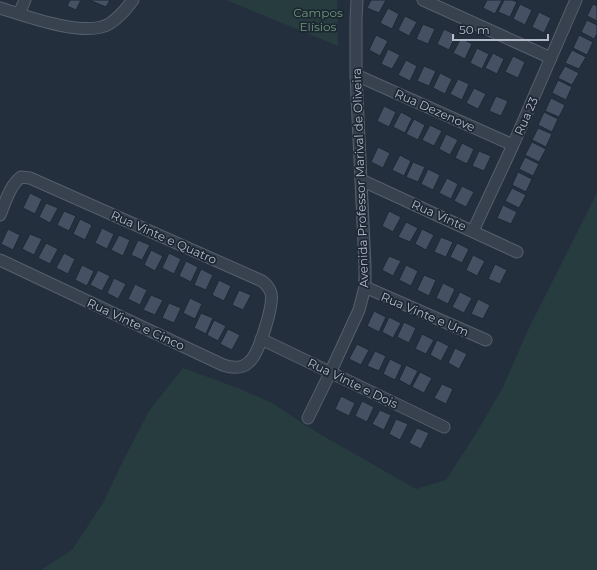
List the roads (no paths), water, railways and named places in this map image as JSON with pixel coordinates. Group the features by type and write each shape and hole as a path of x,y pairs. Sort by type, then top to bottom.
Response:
{"street":[{"path":"19,14 25,0"},
{"path":"0,8 66,26 90,29 108,25 122,15 132,0"},
{"name":"Avenida Professor Marival de Oliveira","path":"308,418 359,310 365,287 356,75 357,0"},
{"path":"423,0 552,58"},
{"name":"Rua 23","path":"473,231 552,58 576,0"},
{"name":"Rua Dezenove","path":"356,75 513,145"},
{"name":"Rua Vinte e Quatro","path":"0,215 17,180 21,177 30,178 262,281 268,286 272,300 270,312 261,339"},
{"name":"Rua Vinte","path":"361,180 517,252"},
{"name":"Rua Vinte e Cinco","path":"0,260 228,367 236,368 248,363 254,356 261,339"},
{"name":"Rua Vinte e Um","path":"365,287 486,340"},
{"name":"Rua Vinte e Dois","path":"261,339 444,427"}],"park label":[{"name":"Campos Elísios","path":"318,19"}]}
